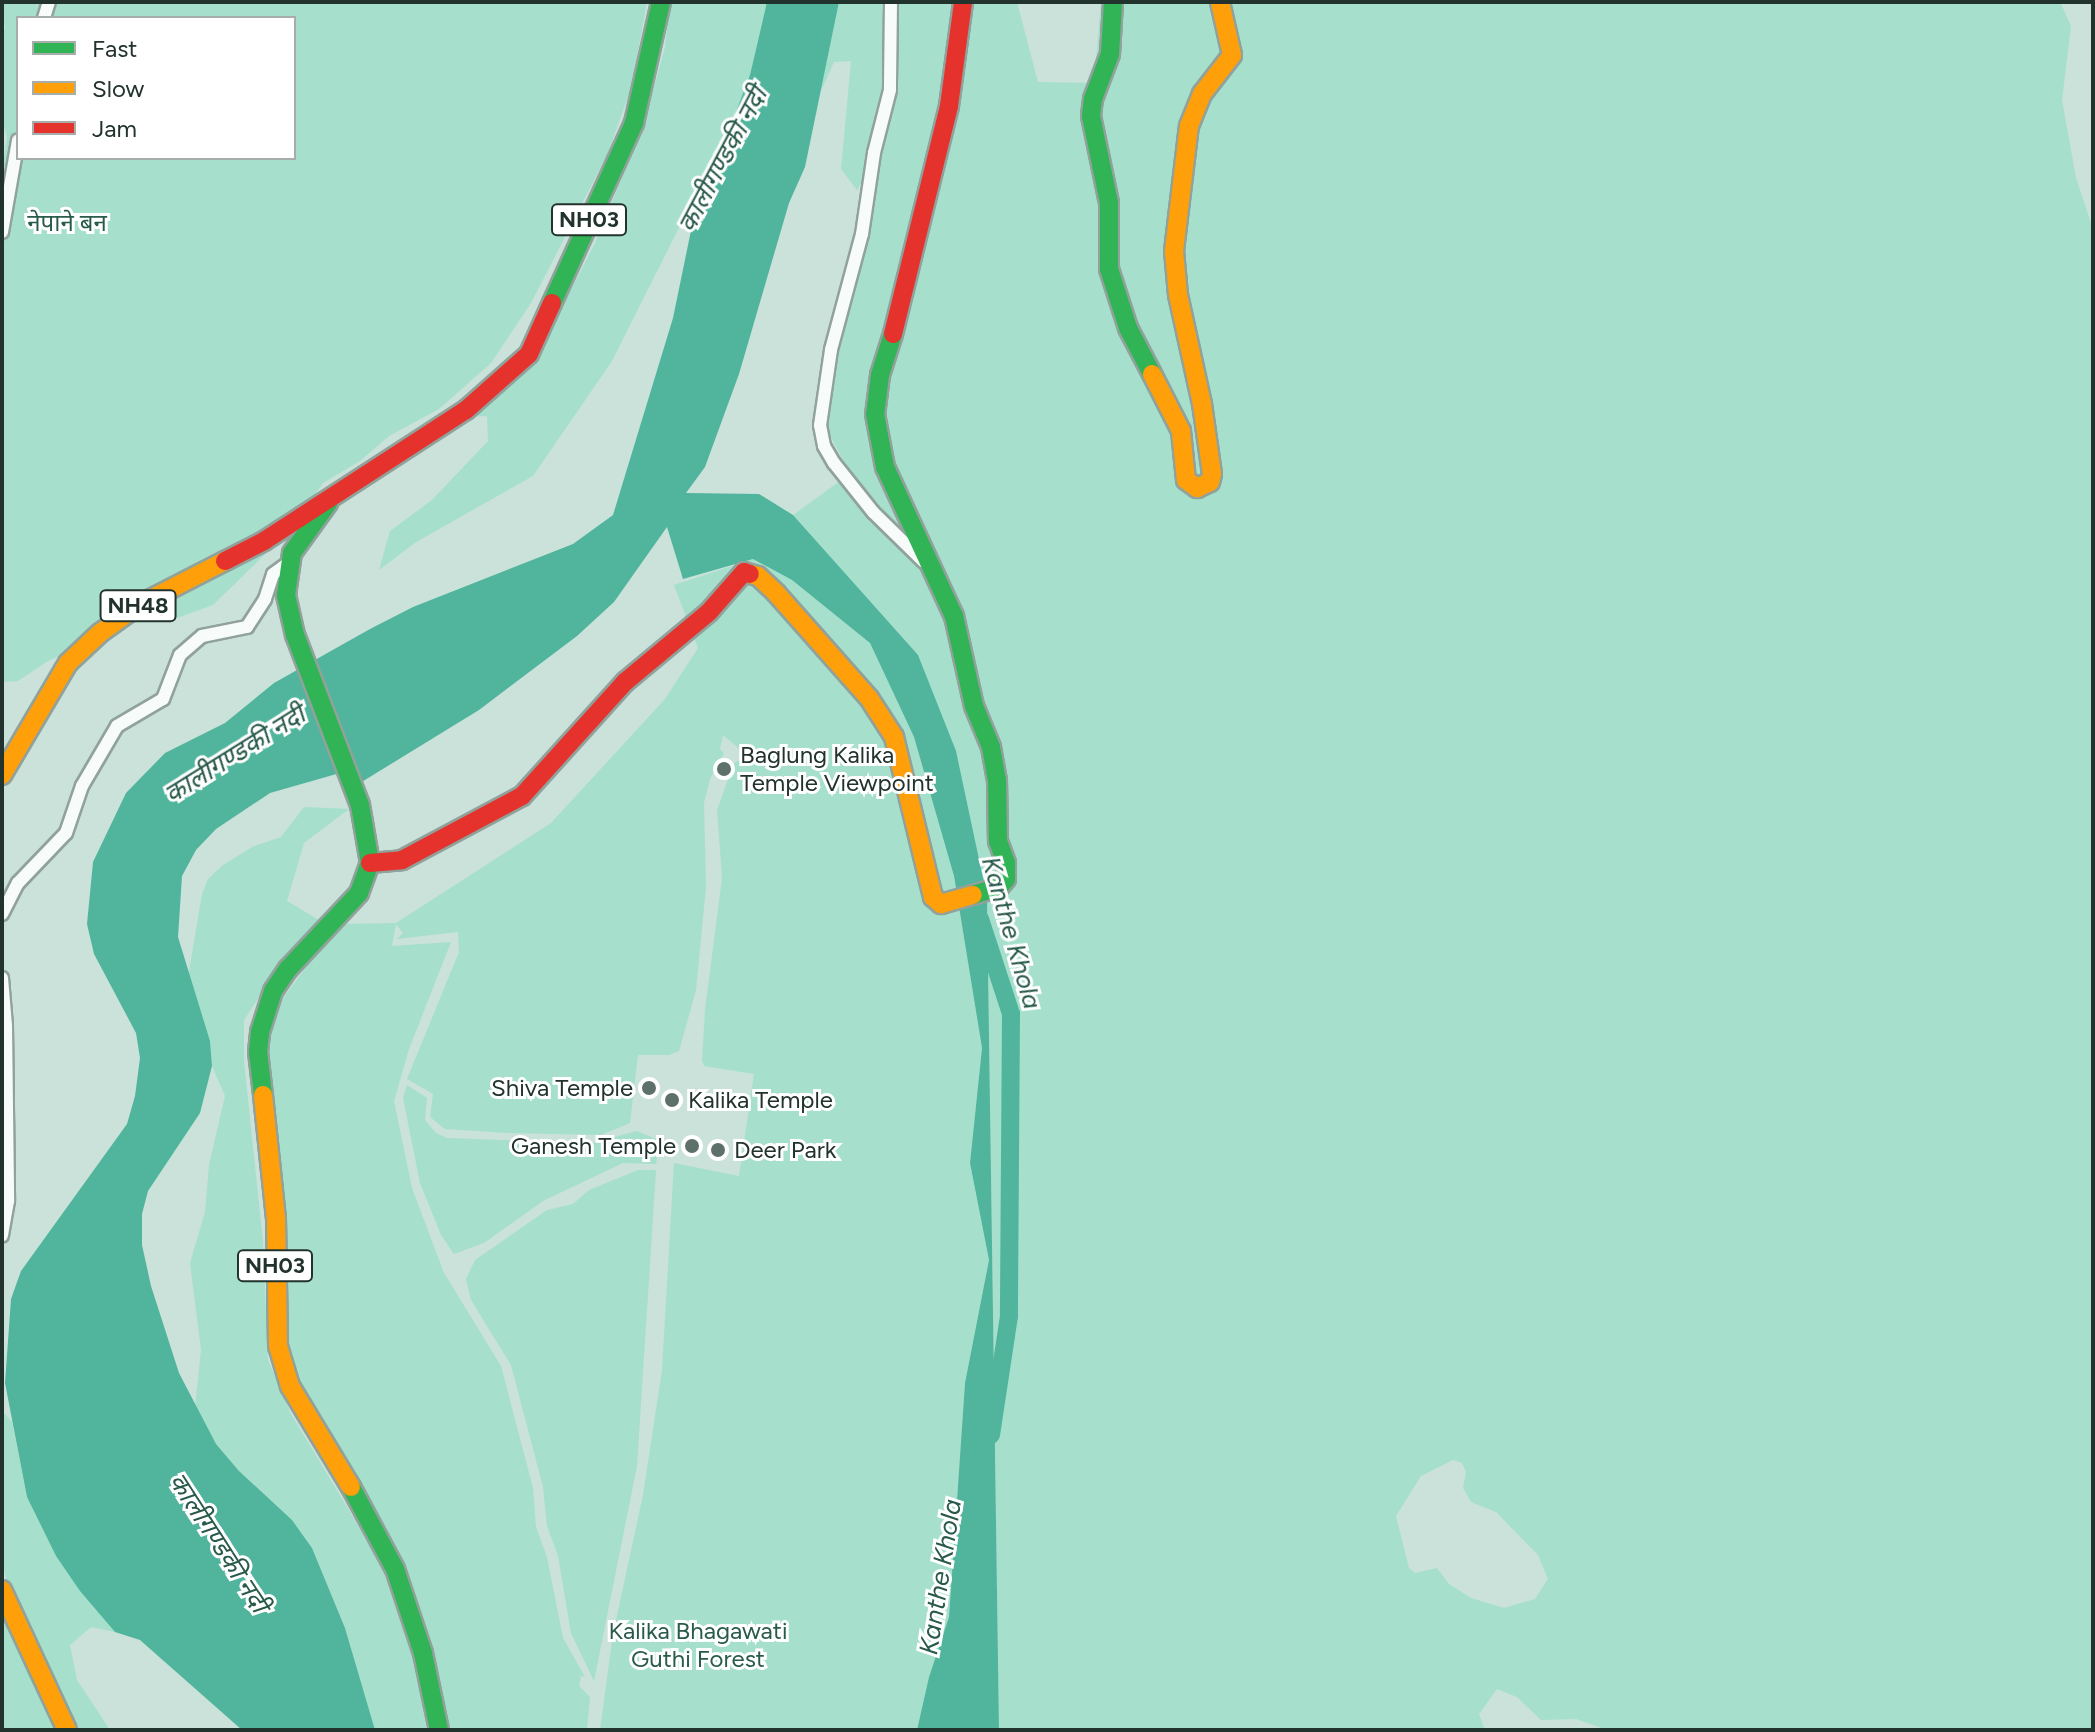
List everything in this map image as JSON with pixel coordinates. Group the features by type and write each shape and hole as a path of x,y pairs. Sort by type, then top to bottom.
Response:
{"main road":[{"name":"NH03","path":"439,1730 423,1653 395,1569 371,1521 290,1386 278,1346 276,1218 258,1052 260,1032 273,991 288,969 359,893 367,879 370,863 360,805 295,635 286,595 292,553 332,498 466,410 529,354 634,123 661,2"},
{"path":"370,863 402,860 522,796 625,682 709,612 744,572 758,576 776,593 869,698 894,737 902,759 927,884 941,904 999,887 1006,879 1006,863 998,841 999,795 991,747 974,706 954,616 885,467 875,414 880,375 903,303 949,106 963,2"},
{"path":"1113,2 1110,54 1093,99 1091,116 1109,203 1109,269 1128,328 1181,431 1186,480 1197,488 1210,482 1212,474 1202,404 1178,295 1174,251 1189,126 1202,94 1232,55 1220,2"},
{"name":"NH48","path":"2,775 68,663 100,633 139,605 264,541 332,498"},
{"path":"2,1590 67,1730"}],"street":[{"path":"891,2 890,90 874,153 862,234 831,350 820,425 824,446 859,496 934,573"},
{"path":"2,232 16,152"},
{"path":"2,914 18,883 66,833 82,786 117,726 163,699 180,655 202,636 247,627 265,599 273,574 291,561"},
{"path":"2,978 6,1026 8,1188 2,1235"}],"green space":[{"name":"नेपाने बन","path":"2,2 647,2 632,85 608,153 531,303 491,363 439,409 389,436 360,461 323,483 292,528 213,605 177,618 142,619 48,661 18,681 2,682 2,171 7,137 2,119 2,36 5,28"},
{"path":"670,2 767,2 750,75 732,122 612,361 533,476 416,542 379,570 390,531 432,500 488,441 487,416 466,417 564,303 595,243 644,124 665,47"},
{"path":"839,2 888,2 883,48 885,80 866,176 857,190 841,169 851,61 834,62 820,93"},
{"path":"896,2 1017,2 1038,82 1094,83 1101,2 2060,2 2071,26 2062,100 2076,178 2093,229 2093,1730 1607,1730 1576,1719 1541,1720 1517,1697 1497,1689 1479,1714 1485,1730 999,1730 987,897 918,656 793,515 840,481 845,464 825,426 896,71","holes":["1453,1460 1462,1463 1466,1472 1463,1488 1471,1502 1496,1512 1538,1555 1548,1579 1535,1599 1504,1608 1471,1598 1449,1584 1437,1568 1415,1573 1409,1568 1396,1516 1421,1476"]},
{"path":"753,559 792,580 870,643 914,737 954,876 982,1048 970,1163 989,1260 965,1383 949,1617 929,1677 917,1730 600,1730 613,1634 643,1495 662,1370 674,1163 739,1176 754,1074 704,1066 702,1060 705,1010 722,878 717,810 734,763 748,756 723,735 720,749 724,753 710,779 704,803 706,887 696,990 679,1051 669,1055 638,1055 630,1123 601,1135 507,1133 445,1129 430,1117 433,1094 407,1079 459,952 458,932 397,939 403,933 396,924 392,946 451,942 409,1049 394,1101 412,1188 444,1273 501,1366 533,1488 536,1527 547,1557 563,1638 585,1677 581,1676 579,1686 590,1697 587,1730 449,1730 420,1614 305,1402 289,1362 264,1070 273,1011 339,924 396,923 551,823 665,699 698,648 674,585"},
{"path":"304,807 349,809 304,843 287,901 319,920 284,959 244,1020 244,1061 263,1242 268,1360 291,1414 379,1560 412,1652 427,1730 375,1730 345,1628 312,1548 292,1520 239,1471 216,1444 195,1408 201,1350 190,1263 205,1212 209,1165 225,1096 212,1066 210,1041 188,977 202,894 208,879 223,865 252,847 281,837"},
{"path":"407,1085 427,1098 425,1120 436,1133 447,1138 592,1143 637,1131 656,1139 659,1147 656,1164 623,1163 543,1201 484,1243 454,1254 441,1235 420,1183 403,1098"},
{"name":"Kalika Bhagawati Guthi Forest","path":"638,1170 656,1170 637,1466 594,1681 571,1633 558,1556 547,1526 543,1487 511,1365 471,1300 466,1279 475,1260 547,1210 573,1204 589,1190"},
{"path":"2,1411 12,1422 27,1497 56,1556 115,1632 91,1627 70,1645 77,1680 110,1730 72,1730 8,1586 2,1562"},
{"path":"2,1607 59,1730 2,1730"}],"water":[{"name":"कालीगण्डकी नदी","path":"767,2 839,2 805,167 789,203 739,374 705,467 686,493 759,494 793,515 918,655 956,751 987,897 999,1730 917,1730 929,1677 949,1617 965,1383 989,1260 970,1163 982,1048 954,876 914,737 870,643 792,580 753,559 683,579 667,527 614,602 577,636 479,710 360,783 354,769 270,793 216,829 196,850 182,876 178,937 210,1041 212,1066 200,1113 148,1191 142,1214 142,1245 151,1286 179,1373 216,1444 239,1471 292,1520 312,1548 345,1628 375,1730 242,1730 140,1640 115,1632 80,1591 56,1556 27,1497 5,1383 11,1299 21,1271 127,1124 135,1096 140,1058 136,1033 94,954 87,924 93,862 126,793 165,753 225,723 274,683 370,629 413,607 573,544 613,515 673,318 701,182 732,122 750,75"}],"waterway":[{"name":"Kanthe Khola","path":"980,919 1011,1014 1009,1316 991,1435"}],"traffic: fast":[{"path":"552,303 634,123 661,2"},
{"path":"1113,2 1110,54 1093,99 1091,116 1109,203 1109,269 1128,328 1152,374"},
{"path":"893,334 880,375 875,414 885,467 954,616 974,706 991,747 997,780 998,841 1006,863 1006,879 999,887 973,895"},
{"path":"263,1095 258,1052 260,1032 273,991 288,969 359,893 370,863 360,805 295,635 286,595 292,553 328,503"},
{"path":"351,1487 395,1569 423,1653 439,1730"}],"traffic: slow":[{"path":"1152,374 1181,431 1186,480 1197,488 1210,482 1212,474 1202,404 1178,295 1174,251 1189,126 1202,94 1232,55 1220,2"},
{"path":"2,775 68,663 100,633 139,605 225,561"},
{"path":"750,574 758,576 776,593 869,698 894,737 933,897 941,904 973,895"},
{"path":"263,1095 276,1218 278,1346 290,1386 351,1487"},
{"path":"2,1590 67,1730"}],"traffic: jam":[{"path":"893,334 949,106 963,2"},
{"path":"225,561 264,541 466,410 529,354 552,303"},
{"path":"370,863 402,860 522,796 625,682 709,612 744,572 750,574"}],"place":[{"name":"Baglung Kalika Temple Viewpoint","path":"724,769"},
{"name":"Shiva Temple","path":"649,1088"},
{"name":"Kalika Temple","path":"672,1100"},
{"name":"Ganesh Temple","path":"692,1146"},
{"name":"Deer Park","path":"718,1150"}]}
